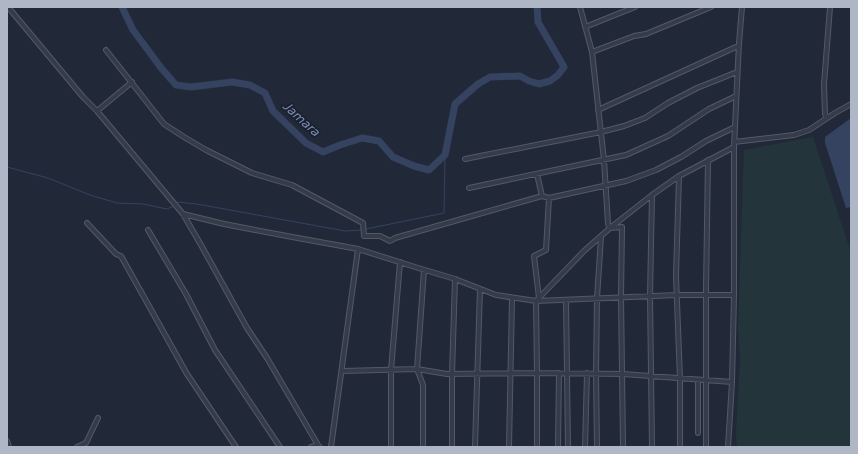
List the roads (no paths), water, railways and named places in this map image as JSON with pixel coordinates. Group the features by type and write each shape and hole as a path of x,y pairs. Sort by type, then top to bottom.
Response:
{"street":[{"path":"8,7 183,214 247,328 267,358 319,446 311,447"},
{"path":"580,7 592,52 604,160 604,185 608,224 610,228"},
{"path":"585,27 635,7"},
{"path":"592,52 634,36 646,34 711,7"},
{"path":"728,447 728,423 732,382 734,294 734,144 738,46 742,7"},
{"path":"827,118 825,114 824,84 830,7"},
{"path":"598,110 738,46"},
{"path":"106,50 164,124 184,138 252,172 292,185 335,207 362,223 364,236 380,236 390,241 395,238 542,196 549,198 626,181 656,170 681,157 706,141 735,127"},
{"path":"465,159 601,132 624,126 645,118 668,103 697,88 737,72"},
{"path":"97,111 132,82"},
{"path":"469,188 626,155 668,136 709,109 736,96"},
{"path":"537,299 584,251 610,228 679,176 734,144 794,135 809,130 851,104"},
{"path":"706,447 708,160"},
{"path":"537,174 542,196"},
{"path":"679,176 676,276 680,379 680,447"},
{"path":"652,195 650,296 652,447"},
{"path":"537,447 537,299 534,256 546,250 549,198"},
{"path":"183,214 224,224 358,249 424,270 455,278 496,295 512,298 566,300 734,294"},
{"path":"87,224 116,254 121,256 187,374 236,447"},
{"path":"610,228 622,227 621,297 623,447"},
{"path":"148,230 186,294 215,350 280,447"},
{"path":"597,447 597,298 601,237"},
{"path":"331,447 358,249"},
{"path":"391,447 391,370 400,262"},
{"path":"423,447 423,385 417,369 424,270"},
{"path":"452,447 452,374 455,278"},
{"path":"475,447 480,289"},
{"path":"509,447 512,298"},
{"path":"566,300 568,447"},
{"path":"342,371 417,369 452,374 623,374 732,382"},
{"path":"558,447 559,373"},
{"path":"586,447 587,374"},
{"path":"698,380 698,433"},
{"path":"77,447 86,443 98,418"},
{"path":"7,441 9,447"}],"water":[{"path":"851,118 851,207 846,208 825,143 825,137"}],"waterway":[{"name":"Jamara","path":"122,7 133,30 176,85 191,87 232,82 250,85 265,93 273,111 306,143 323,152 362,138 379,141 393,157 414,166 429,170 445,155 455,104 478,84 490,77 520,76 539,84 550,81 558,75 564,67 538,22 537,7"},
{"path":"366,229 444,213 445,155"},
{"path":"7,167 48,178 90,195 117,203 143,204 167,209 174,206"},
{"path":"176,204 177,202 197,204 345,231 363,230"}]}
